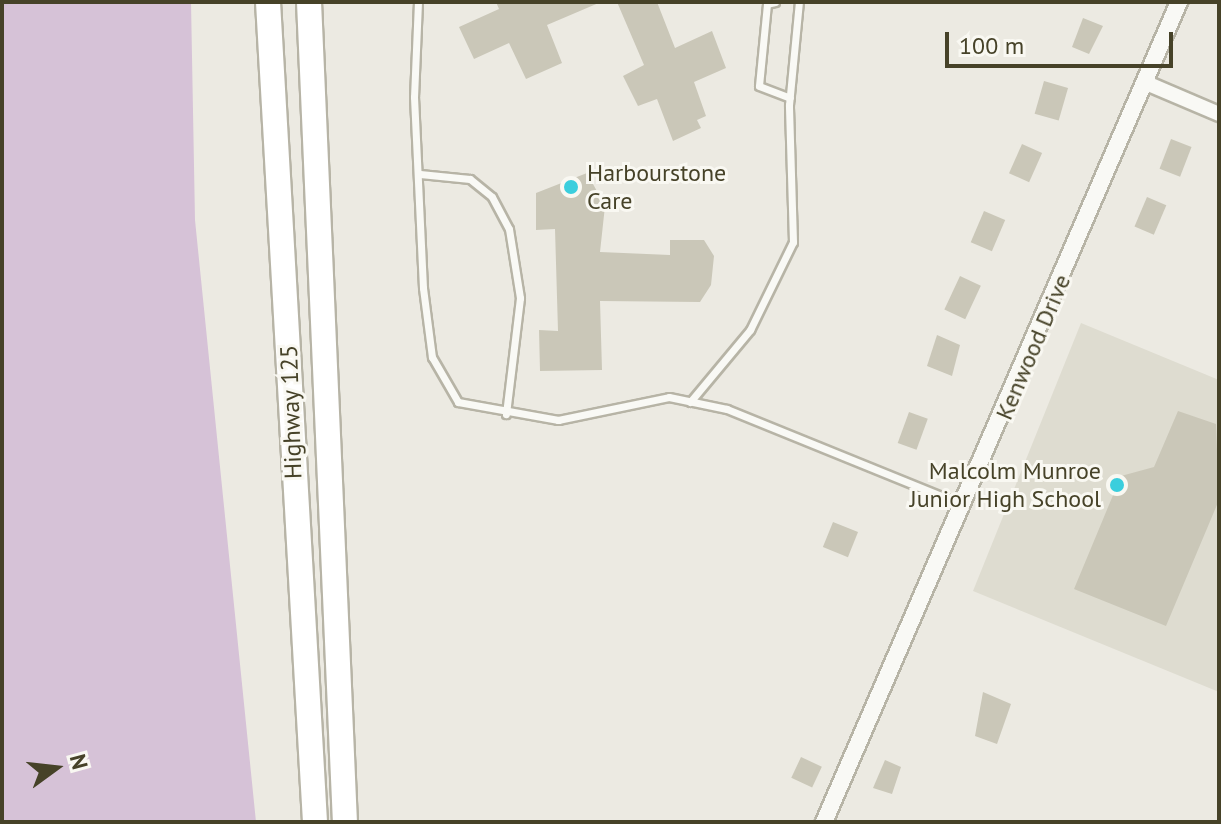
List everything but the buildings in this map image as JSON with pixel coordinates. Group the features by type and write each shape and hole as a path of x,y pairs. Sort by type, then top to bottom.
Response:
{"highway":[{"name":"Highway 125","path":"268,2 315,822"},
{"name":"Highway 125","path":"309,2 345,818"}],"street":[{"name":"Kenwood Drive","path":"824,822 965,505 1179,2"},
{"path":"1144,82 1219,114"}],"lane":[{"path":"418,2 414,97 432,357 458,402 506,414 558,420 669,397 727,409 965,505"},
{"path":"775,2 767,4 759,86 790,98"},
{"path":"690,402 750,330 793,242 790,98 799,2"},
{"path":"420,174 470,179 492,197 509,229 520,298 506,414"}],"shaded area":[{"path":"2,2 191,2 195,220 256,822 2,822"},
{"name":"Malcolm Munroe Junior High School","path":"1081,323 1219,380 1219,692 973,591"}],"place":[{"name":"Harbourstone Care","path":"571,187"},
{"name":"Malcolm Munroe Junior High School","path":"1117,485"}]}
